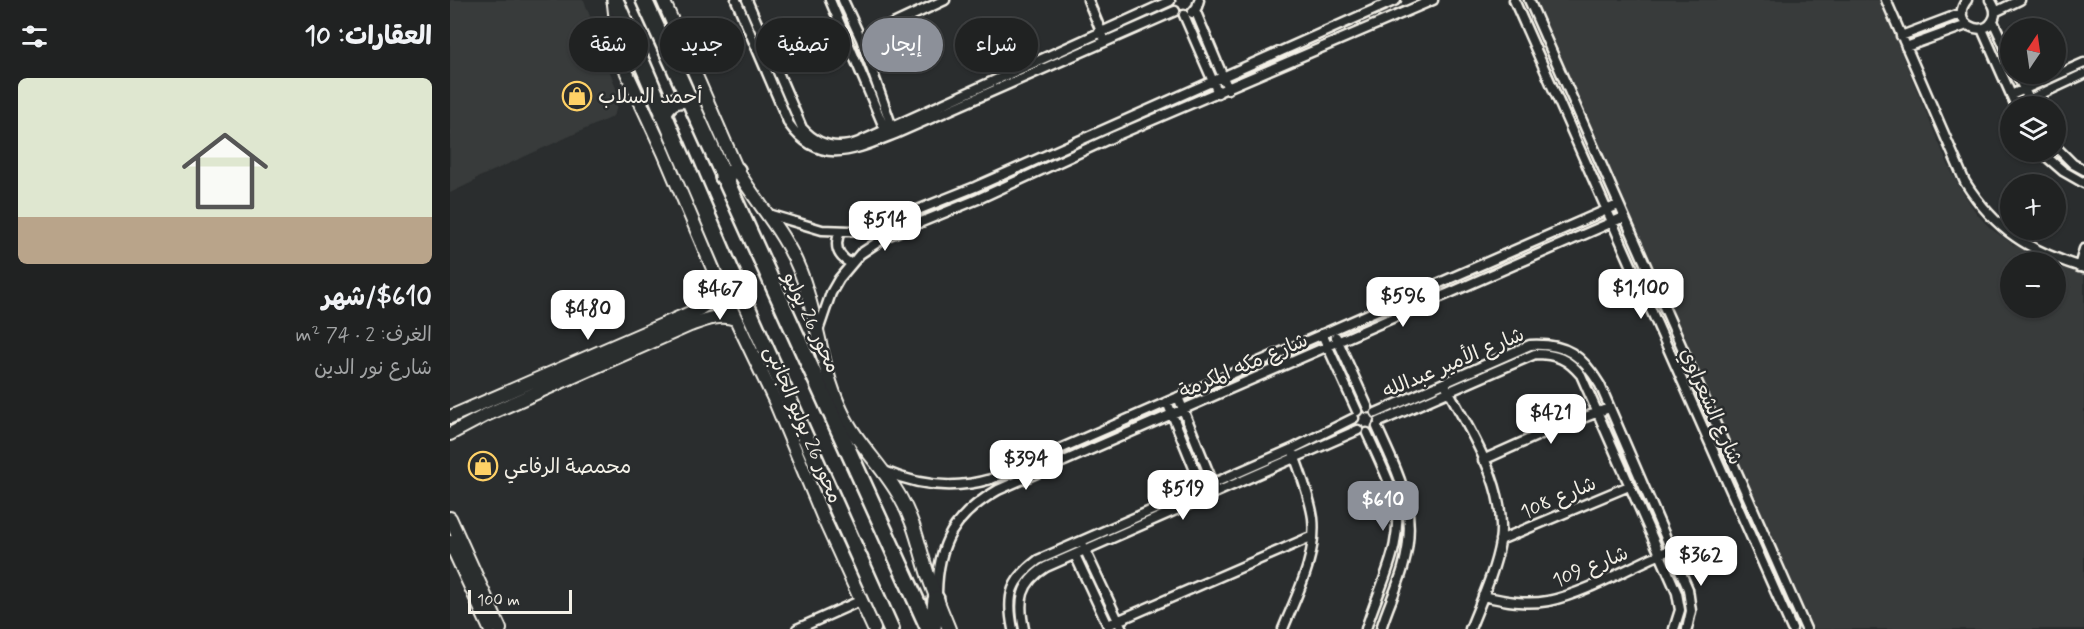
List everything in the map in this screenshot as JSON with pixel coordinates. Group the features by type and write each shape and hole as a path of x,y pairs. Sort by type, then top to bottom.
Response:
{"highway":[{"path":"614,0 622,18"},
{"name":"محور 26 يوليو","path":"644,0 660,37"},
{"path":"644,72 891,629"},
{"path":"647,72 652,74 663,72"},
{"name":"محور 26 يوليو","path":"675,72 931,629"},
{"path":"663,115 666,107 672,101 688,100"},
{"path":"723,177 737,170"},
{"path":"931,629 936,599"}],"street":[{"name":"محور 26 يوليو الجانبى","path":"614,0 622,61 735,319 774,399 823,517 874,629"},
{"name":"محور 26 يوليو الجانبى","path":"663,0 737,170 784,239 800,269 813,312 826,372 842,413 853,432 884,471 899,495 914,526 936,599 949,629"},
{"path":"736,0 789,124 799,130"},
{"path":"747,0 799,130 810,145 824,150 844,149 1105,42 1180,13 1195,10"},
{"path":"830,0 890,131"},
{"path":"843,0 861,39 890,131"},
{"path":"861,39 945,0"},
{"path":"1088,0 1105,42"},
{"path":"890,131 1170,0 1180,13 1218,93"},
{"path":"1199,0 1195,10 1228,89"},
{"path":"768,214 807,227 840,232 880,225 973,188 1396,0"},
{"path":"818,334 831,293 850,263 887,236 978,199 1115,136 1433,0"},
{"name":"شارع الشعراوي","path":"1514,0 1792,629"},
{"name":"شارع الشعراوي","path":"1529,0 1806,629"},
{"path":"1886,0 1965,182 1980,205 2014,237 2034,249 2081,268 2084,249"},
{"path":"1990,0 2000,32"},
{"path":"1982,28 1994,16 2020,0"},
{"path":"1965,1 1962,13 1967,25"},
{"path":"1902,36 1962,13"},
{"path":"1364,14 1371,27"},
{"path":"1906,47 1967,25 1982,28"},
{"path":"1982,28 2011,95 2084,63"},
{"path":"2043,96 2084,74"},
{"path":"2022,84 2027,96"},
{"path":"1111,126 1115,136"},
{"path":"2066,157 2084,170"},
{"path":"2052,162 2062,171 2084,183"},
{"path":"973,188 978,199"},
{"name":"شارع مكه المكرمة","path":"884,471 918,483 950,486 981,482 1618,205"},
{"name":"شارع مكه المكرمة","path":"936,599 940,559 945,541 967,511 981,499 1105,442 1624,217"},
{"path":"840,232 837,248 843,259 850,263"},
{"path":"701,315 722,290 729,267"},
{"path":"1405,297 1411,310"},
{"path":"450,417 510,398 701,315 726,316 735,319"},
{"path":"1333,329 1375,418 1405,492 1410,518 1409,545 1403,570 1381,629"},
{"path":"1322,334 1355,415 1354,425 1363,432 1394,495 1397,519 1396,544 1366,629"},
{"name":"شارع الأمير عبدالله","path":"1375,418 1444,382 1530,345 1573,365 1581,375 1677,593 1680,610 1674,629"},
{"name":"شارع الأمير عبدالله","path":"1375,418 1449,391 1542,349 1564,348 1578,357 1590,369 1609,408 1688,589 1691,610 1687,629"},
{"path":"1444,382 1483,460 1498,500 1501,520 1500,540 1470,629"},
{"path":"1178,397 1217,492"},
{"path":"450,434 510,398"},
{"path":"1167,402 1206,497"},
{"path":"1483,460 1609,408"},
{"path":"1013,629 1009,609 1011,589 1023,572 1038,560 1292,449 1355,415 1375,418"},
{"path":"1024,629 1020,610 1023,592 1032,576 1217,492 1363,432 1375,418"},
{"path":"1117,424 1122,435"},
{"path":"1100,431 1105,442"},
{"path":"1066,446 1071,457"},
{"path":"1283,629 1304,579 1313,536 1310,503 1292,449"},
{"path":"1622,471 1627,466 1634,465"},
{"path":"1021,466 1026,477"},
{"name":"شارع 108","path":"1500,540 1642,483"},
{"path":"450,518 500,629"},
{"path":"1075,555 1109,627 1120,625 1313,536"},
{"path":"450,542 490,629"},
{"path":"1081,542 1120,625"},
{"name":"شارع 109","path":"1483,596 1527,603 1566,597 1671,550"},
{"path":"797,629 862,600"},
{"path":"1375,604 1388,610"}],"shaded area":[{"path":"450,0 584,0 591,18 569,18 569,72 610,72 617,91 618,102 615,113 612,117 475,179 450,193"},
{"path":"1522,0 1879,0 1960,188 1977,214 2000,235 2000,240 2007,240 2030,252 2000,252 2000,318 2066,318 2066,267 2084,273 2084,629 1799,629 1672,346"}],"place":[{"name":"أحمد السلاب","path":"577,96"},
{"name":"محمصة الرفاعي","path":"483,466"}]}
